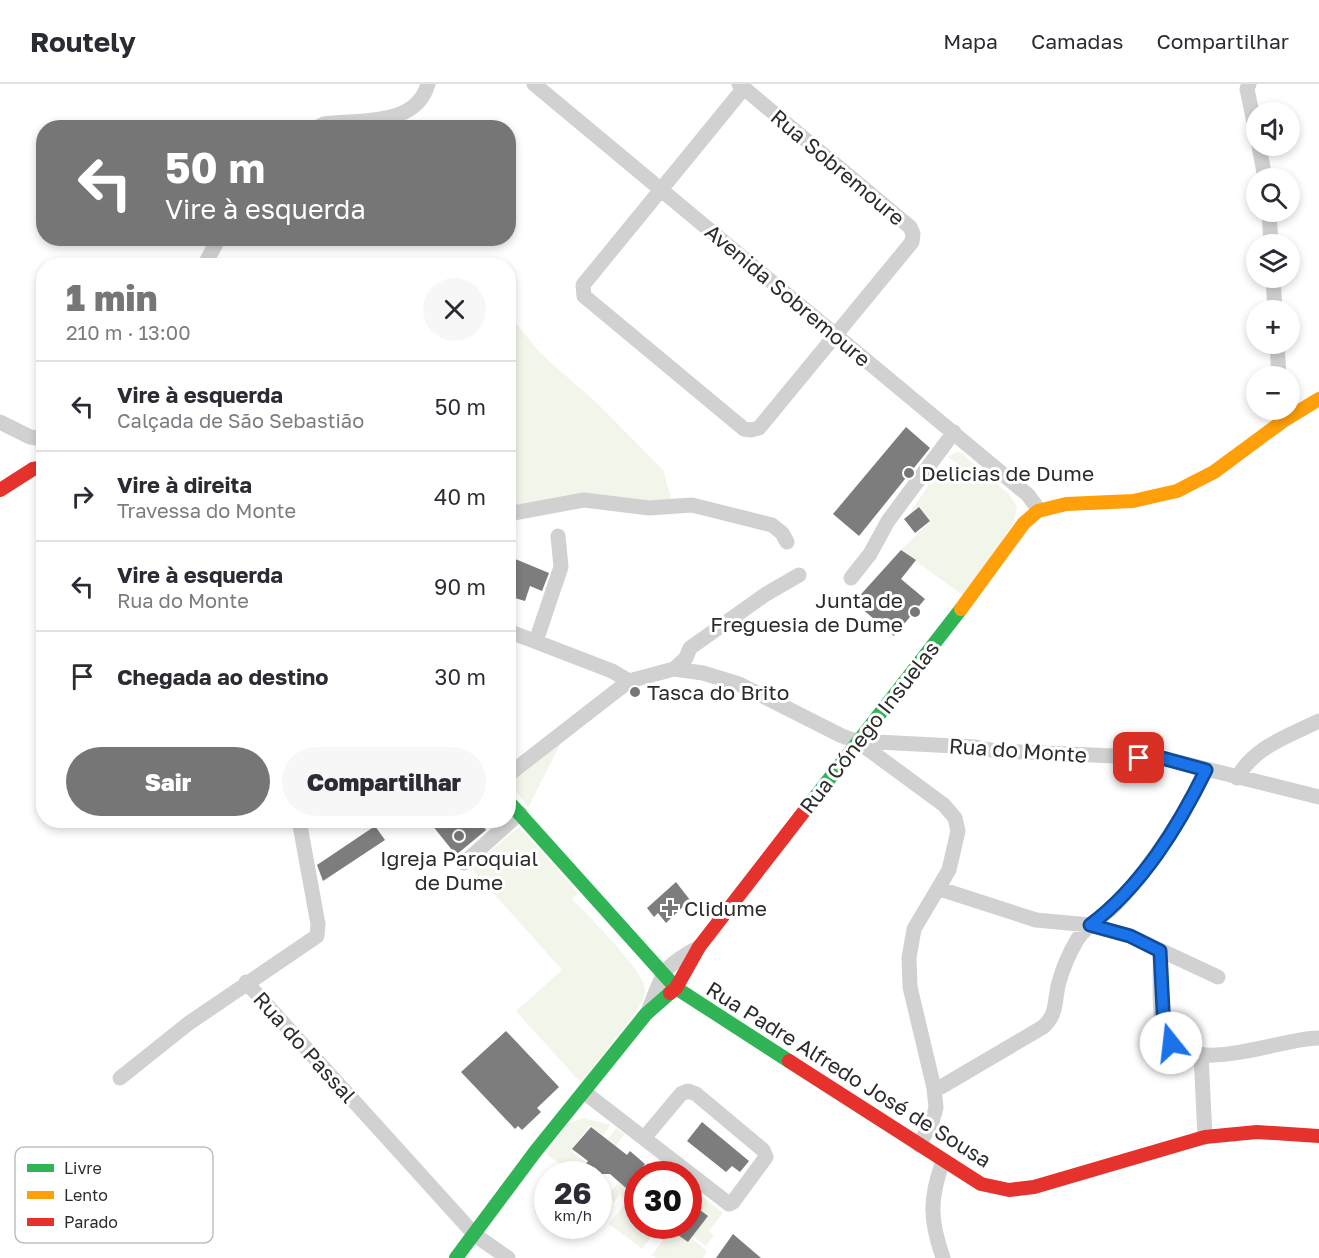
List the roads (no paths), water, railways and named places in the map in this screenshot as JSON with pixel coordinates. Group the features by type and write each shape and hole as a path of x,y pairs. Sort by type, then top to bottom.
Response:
{"street":[{"path":"379,120 402,116 421,101 428,84"},
{"name":"Avenida Sobremoure","path":"534,84 954,432 1028,495 1039,510"},
{"path":"1249,84 1247,89 1250,102"},
{"name":"Rua Sobremoure","path":"742,86 910,227 913,234 912,242 759,428 751,430 744,429 584,296 583,285 742,86"},
{"path":"1300,408 1319,399"},
{"path":"1039,510 1053,505 1120,502 1177,491 1213,473 1280,420"},
{"path":"0,422 36,438"},
{"path":"851,578 870,554 888,520 954,432"},
{"path":"0,490 36,468"},
{"path":"516,513 584,500 649,508 692,505 772,525 782,533 787,542"},
{"name":"Rua Cónego Insuelas","path":"456,1258 535,1152 646,1014 676,988 699,947 1007,550 1029,518 1039,510"},
{"path":"536,641 561,567 558,536"},
{"path":"674,669 697,642 766,594 799,575"},
{"path":"516,634 612,671 629,681"},
{"path":"516,769 629,681 674,669 703,673 739,684 842,736 857,741 944,805 955,818 958,831 950,870 914,928 909,958 910,987 934,1089 936,1108 932,1122 919,1145"},
{"path":"1237,778 1245,763 1257,752 1319,721"},
{"name":"Rua do Monte","path":"857,741 975,747 996,752 1162,758 1319,797"},
{"path":"934,1089 1043,1027 1052,1019 1061,976 1076,942 1090,925 1113,907 1158,852 1187,807 1206,770"},
{"name":"Rua Padre Alfredo José de Sousa","path":"516,809 676,988 981,1184 1009,1190 1034,1187 1205,1137 1257,1132 1319,1136"},
{"path":"516,817 520,813"},
{"name":"Rua do Passal","path":"300,828 318,924 317,936 246,982 475,1235 508,1258"},
{"path":"464,863 503,828"},
{"path":"940,889 1036,920 1090,925 1130,936 1218,977"},
{"name":"Rua Cónego Insuelas","path":"662,973 677,959 699,947"},
{"path":"1160,951 1164,1029 1171,1043 1179,1050 1202,1054 1244,1053 1302,1037 1319,1038"},
{"path":"646,1014 662,973"},
{"path":"120,1078 189,1023 246,982"},
{"path":"1202,1054 1205,1137"},
{"path":"585,1092 729,1204 733,1202 766,1156 763,1150 696,1094 688,1090 681,1094 645,1137"},
{"path":"943,1161 931,1207 933,1230 943,1258"}],"place":[{"name":"Delicias de Dume","path":"909,473"},
{"name":"Junta de Freguesia de Dume","path":"915,612"},
{"name":"Tasca do Brito","path":"635,692"},
{"name":"Igreja Paroquial de Dume","path":"459,836"},
{"name":"Clidume","path":"670,908"}]}
